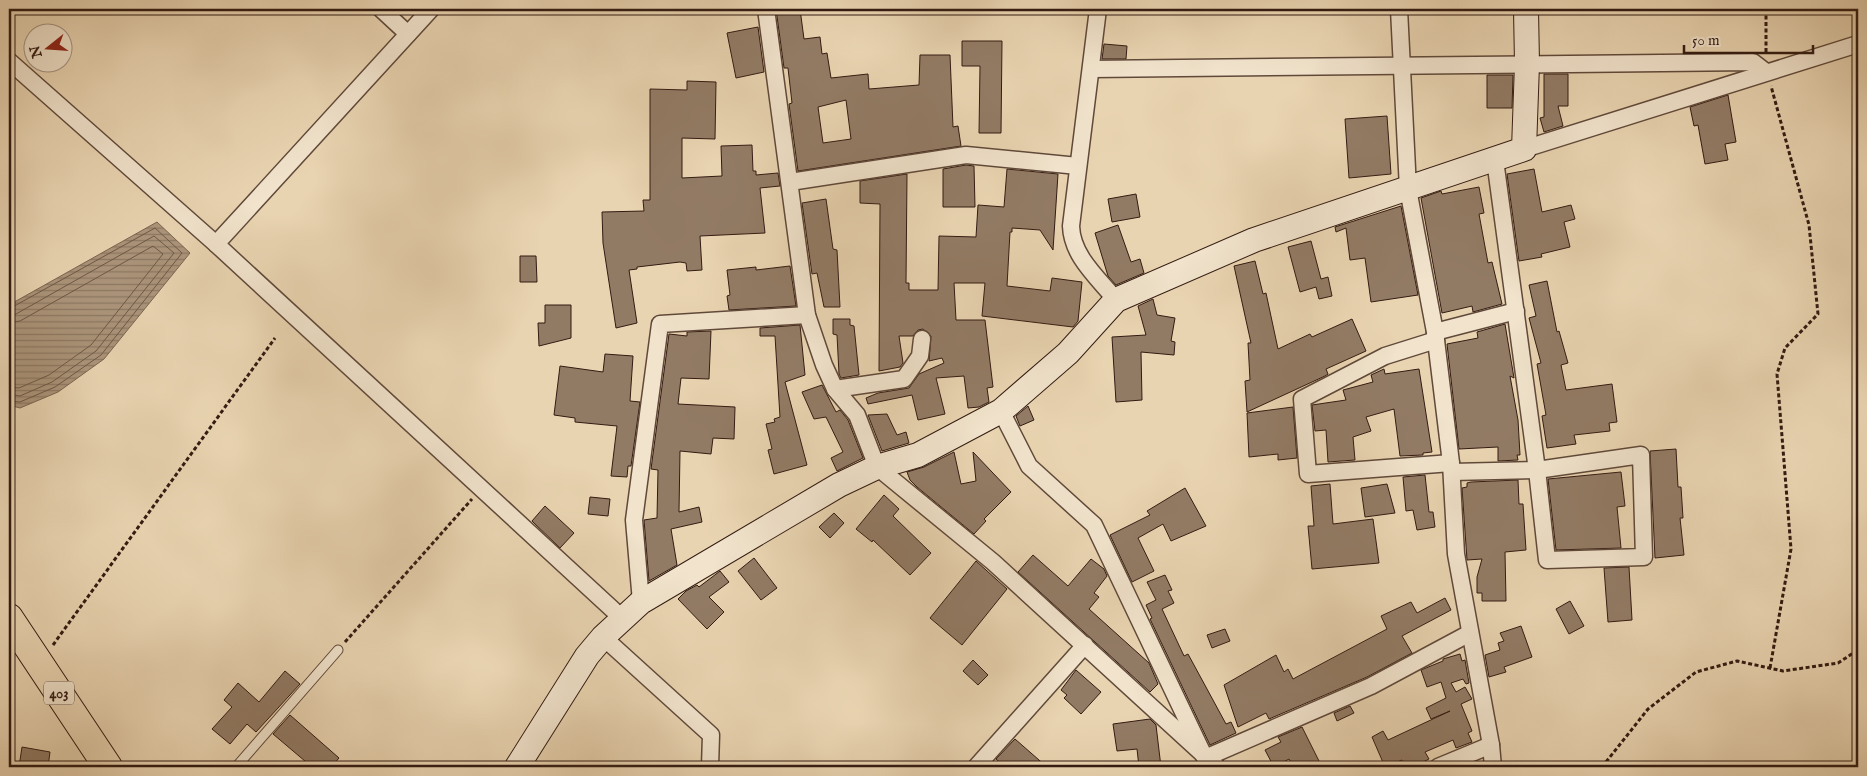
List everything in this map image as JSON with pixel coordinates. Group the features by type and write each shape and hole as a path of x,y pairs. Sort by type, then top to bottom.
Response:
{"highway":[{"name":"403","path":"14,633 39,664 108,767"}],"street":[{"path":"380,9 408,34"},
{"path":"216,244 431,9"},
{"path":"766,9 807,316 835,389 857,415 877,467 994,562 1211,762"},
{"path":"1098,9 1071,226 1072,241 1078,254 1116,300"},
{"path":"1399,9 1408,189 1435,336 1452,467 1456,554 1491,745 1493,767"},
{"path":"1524,149 1527,64 1526,9"},
{"path":"516,767 587,656 603,637 641,602 839,485 877,467 918,455 1001,411 1068,353 1116,300 1254,240 1524,149 1858,44"},
{"path":"9,61 216,244 623,619"},
{"path":"1090,69 1753,62 1766,72"},
{"path":"790,182 966,155 1078,166"},
{"path":"1495,160 1516,310 1537,470 1546,560 1644,557 1641,455 1537,470 1452,467 1308,474 1302,400 1385,356 1435,336 1516,310"},
{"path":"641,602 634,520 660,324 807,316"},
{"path":"835,389 904,379 920,356 922,339"},
{"path":"1001,411 1029,466 1094,525 1211,762"},
{"path":"1211,762 1371,686 1470,633"},
{"path":"603,637 711,735 710,767"},
{"path":"976,767 1086,645"},
{"path":"1438,767 1491,745"}],"lane":[{"path":"236,767 338,650"}],"path":[{"path":"1766,9 1766,72 1783,126 1808,226 1818,314 1785,348 1777,374 1791,549 1770,668"},
{"path":"39,664 275,338"},
{"path":"338,650 482,490"},
{"path":"1602,767 1648,709 1696,672 1737,661 1783,671 1838,663 1858,650"}],"water":[{"path":"157,222 190,253 104,359 58,392 20,408 9,405 9,305"}],"building":[{"path":"776,9 800,9 804,39 820,37 822,54 827,53 831,78 868,74 869,89 919,85 920,55 950,55 953,127 958,126 961,146 798,171 789,104 792,103 788,68 784,68","holes":["846,100 851,139 823,143 818,107"]},
{"path":"758,27 764,72 736,78 727,33"},
{"path":"962,41 1002,41 1001,133 979,133 980,66 962,66"},
{"path":"1104,44 1127,46 1126,59 1102,59"},
{"path":"1544,74 1568,74 1568,106 1558,106 1563,126 1544,132 1540,118 1544,117"},
{"path":"1487,75 1513,75 1512,108 1487,108"},
{"path":"687,81 716,82 715,139 682,138 682,178 722,176 721,146 752,145 753,171 756,171 756,175 778,173 780,186 760,188 765,233 700,236 702,270 687,271 686,263 680,262 637,267 637,269 629,270 637,323 616,328 603,243 602,212 644,211 643,200 650,200 650,89 687,90"},
{"path":"1728,95 1736,142 1725,144 1728,160 1705,164 1698,125 1694,126 1690,107"},
{"path":"1387,116 1391,174 1349,178 1345,119"},
{"path":"966,165 974,166 975,207 943,207 943,169"},
{"path":"1007,169 1058,174 1053,250 1040,230 1012,228 1012,232 1010,232 1007,286 1050,291 1052,278 1082,282 1078,321 1073,327 982,316 985,283 954,283 956,320 985,320 993,387 987,388 989,402 979,407 968,408 964,376 936,378 945,414 918,420 912,395 868,404 866,398 878,393 909,388 919,374 944,363 942,358 929,361 931,336 923,329 918,330 913,336 899,336 903,363 900,367 879,371 880,204 860,203 860,181 907,174 906,283 909,283 909,290 938,290 939,236 976,237 978,205 1004,207"},
{"path":"1534,169 1542,212 1571,205 1575,219 1564,222 1570,247 1541,254 1542,257 1519,261 1507,174"},
{"path":"1479,187 1484,213 1479,214 1488,263 1492,262 1502,304 1473,312 1472,306 1442,313 1421,198 1441,191 1442,194"},
{"path":"1136,194 1140,217 1112,222 1108,199"},
{"path":"826,199 833,249 837,250 840,307 824,307 817,273 812,274 802,203"},
{"path":"1401,206 1418,295 1371,302 1365,258 1350,260 1346,228 1336,232 1335,227"},
{"path":"1118,225 1131,262 1140,259 1144,273 1116,285 1108,276 1095,233"},
{"path":"1311,241 1321,279 1328,277 1332,296 1319,299 1316,287 1300,292 1288,247"},
{"path":"520,256 536,256 537,282 520,282"},
{"path":"1255,261 1263,294 1266,293 1278,349 1310,334 1312,337 1352,319 1366,351 1326,369 1328,374 1325,376 1247,412 1245,381 1250,380 1248,343 1251,343 1234,266"},
{"path":"790,266 796,306 729,310 727,296 730,295 727,270 756,267 756,270"},
{"path":"1547,281 1557,332 1559,331 1568,363 1561,365 1566,390 1612,384 1617,422 1609,423 1610,431 1574,435 1576,444 1547,448 1542,416 1546,415 1537,364 1541,363 1529,318 1536,316 1529,285"},
{"path":"1153,299 1157,315 1175,318 1171,341 1175,342 1174,355 1141,352 1142,400 1116,402 1112,337 1146,335 1138,306"},
{"path":"545,305 571,305 571,338 539,346 538,323 545,323"},
{"path":"833,319 850,319 850,325 854,326 859,375 841,378 839,374 837,335 833,334"},
{"path":"1505,324 1514,378 1510,376 1518,420 1520,455 1517,455 1518,460 1498,461 1498,447 1459,449 1447,344 1478,338 1477,332"},
{"path":"800,325 805,375 785,382 807,465 774,474 768,450 772,449 766,424 775,422 774,419 780,417 775,336 760,336 760,328"},
{"path":"711,331 709,379 681,378 678,404 735,407 734,439 713,438 711,454 680,451 679,512 699,507 702,522 671,529 677,565 649,581 644,520 657,518 658,470 651,469 669,334 687,336 687,332"},
{"path":"605,354 633,356 630,401 640,402 631,466 628,466 627,477 611,476 617,426 575,422 575,418 554,415 560,366 603,372"},
{"path":"1384,369 1385,374 1419,369 1432,452 1423,453 1423,455 1400,456 1394,409 1366,417 1371,431 1353,437 1355,460 1328,462 1326,430 1315,431 1312,405 1346,400 1343,390 1373,382 1371,375"},
{"path":"822,385 836,412 840,410 848,420 863,458 837,471 831,458 843,452 826,417 814,419 802,392"},
{"path":"1028,406 1034,420 1020,426 1016,416"},
{"path":"1293,407 1297,458 1278,460 1278,454 1249,457 1247,413"},
{"path":"887,414 897,435 906,432 909,443 882,451 868,415"},
{"path":"1676,449 1678,487 1681,487 1683,518 1680,518 1684,555 1655,558 1650,451"},
{"path":"954,452 961,484 976,481 973,452 1011,492 984,519 986,521 974,534 917,487 910,480 907,472 924,467"},
{"path":"1621,472 1625,506 1617,507 1621,548 1556,550 1548,479"},
{"path":"1425,475 1429,512 1433,512 1435,527 1417,530 1413,510 1406,511 1403,477"},
{"path":"1518,480 1519,504 1523,504 1526,550 1505,552 1506,601 1482,601 1482,593 1477,593 1477,577 1482,559 1467,560 1462,488 1467,487 1467,483 1471,482"},
{"path":"1330,484 1333,524 1373,519 1379,563 1312,569 1308,526 1314,526 1311,486"},
{"path":"1387,484 1395,513 1365,517 1361,488"},
{"path":"1185,488 1206,526 1171,541 1163,524 1138,538 1154,571 1132,582 1110,535 1150,515 1147,511"},
{"path":"884,495 899,509 893,516 931,553 910,575 873,540 872,542 856,529"},
{"path":"590,497 610,499 608,516 588,514"},
{"path":"545,506 574,533 560,548 532,521"},
{"path":"834,513 844,523 830,538 819,527"},
{"path":"1033,555 1068,586 1091,559 1104,569 1107,576 1094,593 1099,597 1089,609 1149,663 1158,684 1150,692 1018,572"},
{"path":"754,558 777,588 761,600 738,571"},
{"path":"976,561 1007,589 962,645 930,618"},
{"path":"1629,567 1632,620 1608,622 1604,568"},
{"path":"720,571 729,582 709,597 724,612 707,629 678,599 686,591 697,585 699,587"},
{"path":"1165,575 1172,590 1168,591 1174,603 1162,609 1184,656 1188,654 1226,724 1231,722 1236,733 1210,745 1150,619 1152,618 1146,605 1156,600 1147,582"},
{"path":"1445,598 1451,610 1402,636 1412,653 1367,677 1269,719 1266,713 1238,727 1224,685 1276,655 1284,672 1288,669 1293,679 1387,629 1381,616 1411,602 1417,613"},
{"path":"1570,601 1584,626 1569,634 1556,609"},
{"path":"1521,626 1532,657 1504,667 1506,672 1489,677 1485,655 1500,650 1498,643 1504,641 1500,633"},
{"path":"1225,629 1230,641 1212,648 1207,635"},
{"path":"1460,654 1462,661 1465,660 1469,683 1466,684 1463,679 1451,683 1456,692 1465,687 1472,699 1461,704 1472,731 1468,733 1472,742 1456,748 1453,740 1425,752 1429,759 1413,767 1405,767 1402,760 1385,767 1372,737 1383,731 1388,740 1450,711 1431,719 1426,708 1446,698 1441,682 1427,687 1421,670 1443,661 1443,659"},
{"path":"973,660 988,675 978,685 963,671"},
{"path":"1076,670 1101,692 1081,714 1064,698 1067,695 1061,690"},
{"path":"285,671 300,684 256,732 247,724 230,744 212,729 232,707 224,700 238,683 259,702"},
{"path":"1350,706 1354,713 1337,721 1334,713"},
{"path":"290,715 339,758 331,767 312,767 273,734"},
{"path":"1150,719 1156,725 1161,767 1139,767 1137,749 1117,751 1113,724"},
{"path":"1302,727 1320,763 1311,767 1294,767 1289,759 1274,767 1265,750 1281,742 1278,737"},
{"path":"1015,739 1047,767 1005,767 996,759"},
{"path":"22,747 50,752 48,767 19,767"}]}
